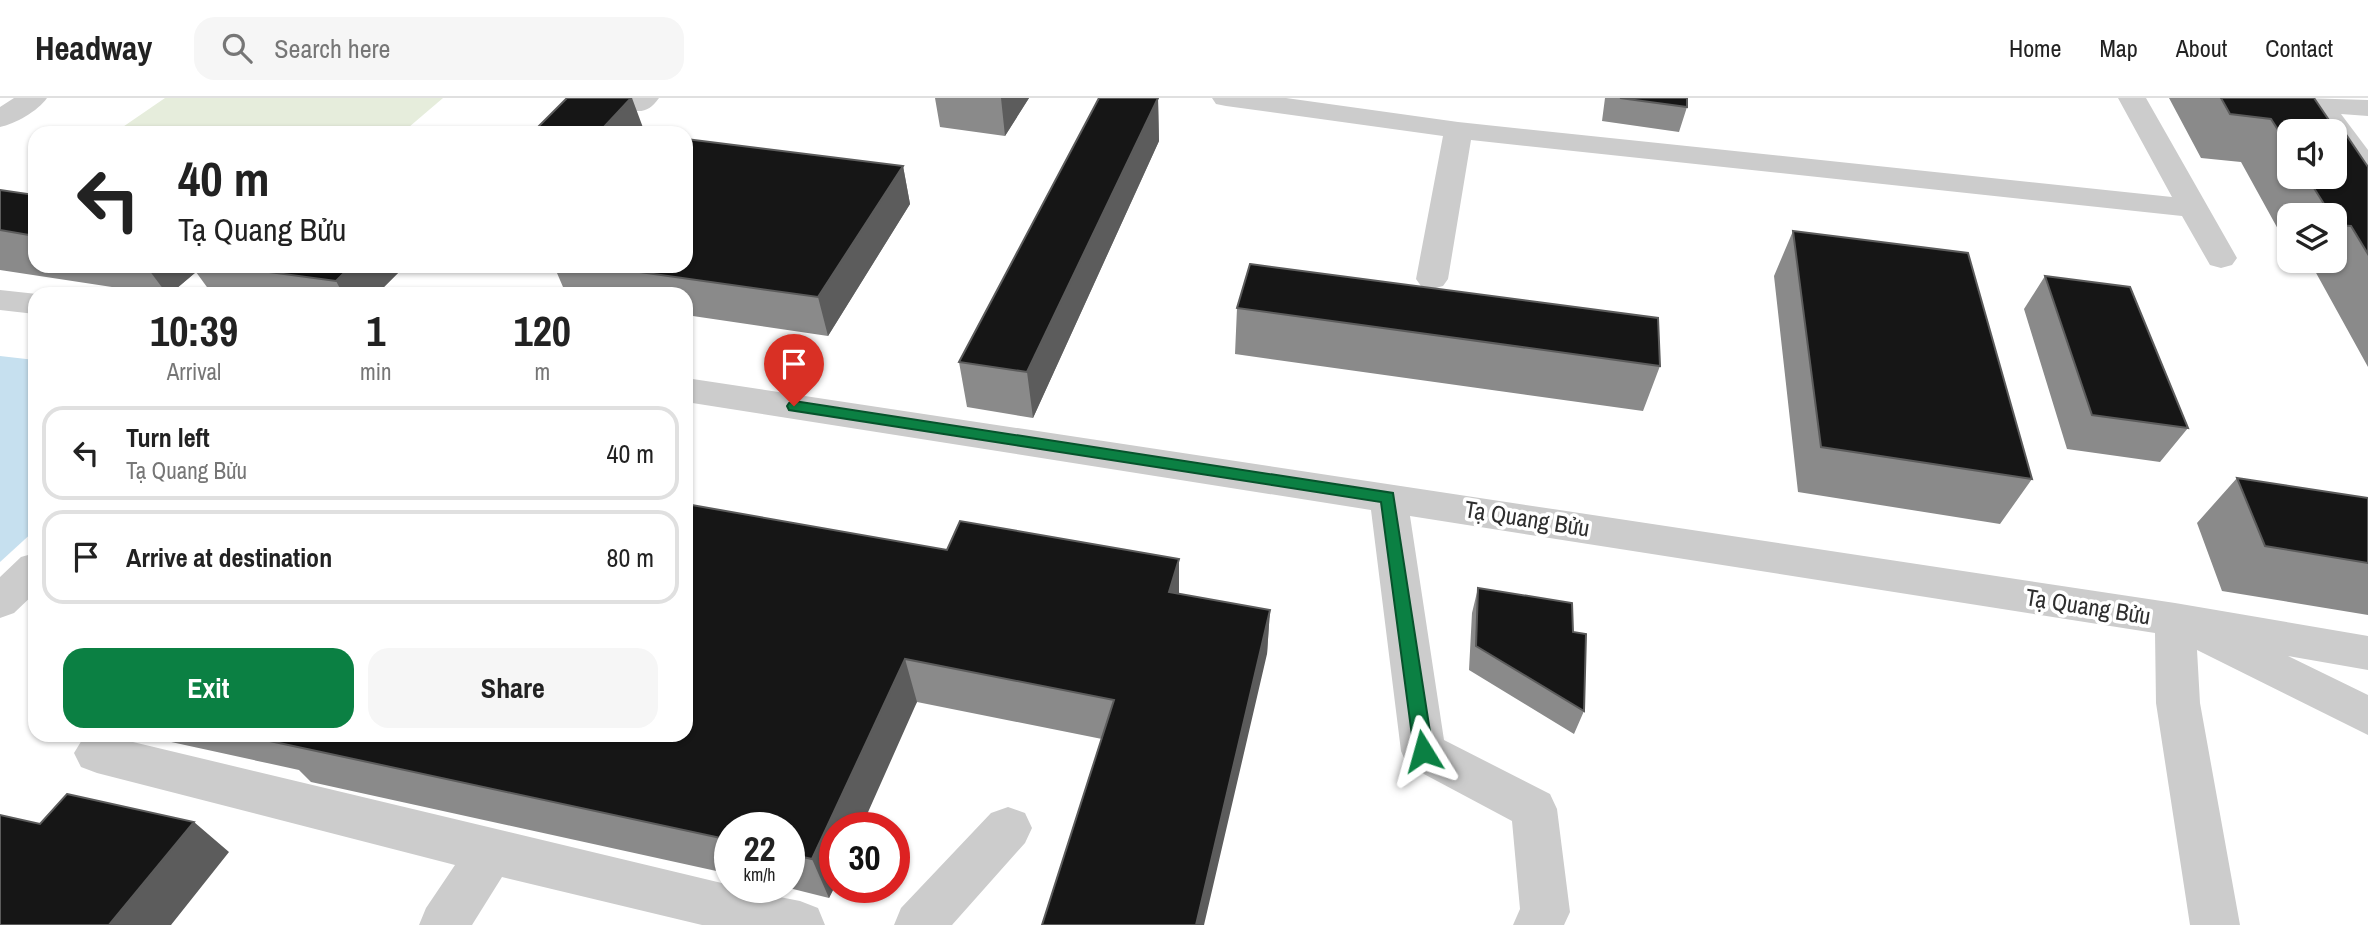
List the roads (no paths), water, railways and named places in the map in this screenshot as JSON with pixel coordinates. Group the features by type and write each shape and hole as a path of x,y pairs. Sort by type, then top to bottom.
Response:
{"street":[{"path":"1226,98 1458,130 2193,208"},
{"path":"2132,98 2221,258"},
{"path":"2318,101 2368,108"},
{"path":"2318,101 2368,170"},
{"path":"1432,279 1458,130"},
{"path":"0,300 28,303"},
{"name":"Tạ Quang Bửu","path":"693,391 2175,620 2368,653"},
{"path":"1388,497 1423,751 1534,809 1545,912 1538,925"},
{"path":"0,602 28,575"},
{"path":"2215,925 2178,703 2175,620 2368,716"},
{"path":"107,742 97,753 491,852 800,925"},
{"path":"919,925 1008,828"},
{"path":"444,925 491,852"}],"water":[{"path":"0,356 28,359 28,536 0,562"}]}
